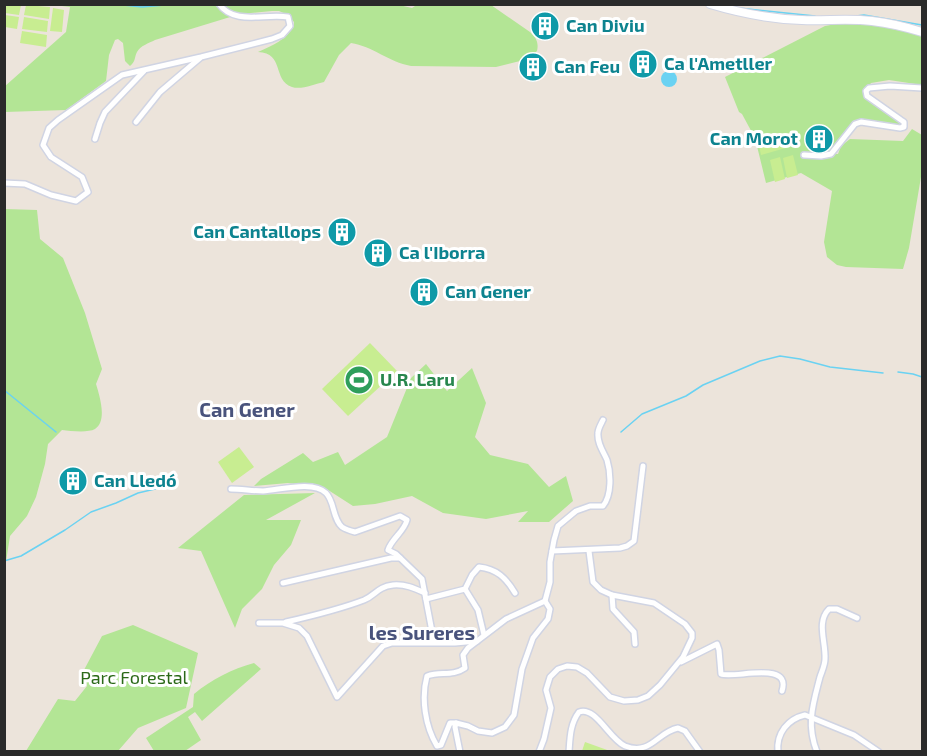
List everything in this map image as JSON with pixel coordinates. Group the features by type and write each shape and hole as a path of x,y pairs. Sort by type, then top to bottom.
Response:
{"street":[{"path":"4,183 25,184 51,195 76,201 88,192 82,177 51,157 43,145 49,128 58,120 122,75 272,39 282,35 290,26 288,17 238,17 224,12 219,4"},
{"path":"710,4 765,17 873,21 922,32"},
{"path":"136,122 160,92 201,57"},
{"path":"95,139 99,123 105,112 145,69"},
{"path":"804,155 831,154 855,124 861,122 904,127 904,122 867,96 866,91 869,88 890,86 922,88"},
{"path":"545,601 506,620 468,648 463,656 465,668 457,674 427,676 423,696 425,713 437,746 441,745 450,723 492,734 505,727 514,715 522,669 533,638 549,619 550,609 545,601 558,526 576,511 603,506 606,503 610,480 598,432 603,420"},
{"path":"552,551 620,548 634,541 643,466"},
{"path":"231,489 262,491 290,487 321,489 333,503 337,519 342,527 355,532 400,516 406,520 405,525 387,549 396,554 422,579 434,642"},
{"path":"539,752 551,708 546,690 550,677 558,669 567,666 577,667 587,673 610,697 618,701 633,701 643,699 652,693 677,665 690,644 692,633 690,629 654,603 612,596 601,590 593,582 589,551"},
{"path":"283,583 391,558 400,558"},
{"path":"465,589 479,567 488,568 502,575 515,593"},
{"path":"259,623 283,623 339,609 368,598 379,589 392,585 408,585 425,596 465,589"},
{"path":"465,589 478,610 484,636"},
{"path":"612,596 613,609 634,632 635,644"},
{"path":"817,752 811,717 825,660 822,622 824,614 829,609 837,609 857,618"},
{"path":"283,623 299,628 308,636 337,697 383,646 392,642 477,641"},
{"path":"677,665 717,644 721,674 724,676 766,672 775,674 782,680 782,691"},
{"path":"569,752 572,725 579,712 585,711 592,713 618,742 633,749 644,749 651,746 666,733 678,728 685,731 700,752"},
{"path":"778,752 778,741 785,726 805,715 854,735 879,752"},
{"path":"456,723 460,752"}],"green space":[{"path":"5,4 21,5 19,15 5,13"},
{"path":"395,4 412,8 418,4 491,5 534,36 538,45 537,51 528,59 496,67 411,66 351,43 339,55 324,82 296,88 286,84 282,79 272,57 258,52 283,39 291,31 294,22 288,15 279,11 240,14 142,46 130,66 125,61 123,43 118,39 115,40 109,55 106,81 66,110 5,112 4,87 66,32 70,7 54,5"},
{"path":"26,5 50,7 49,19 24,15"},
{"path":"53,8 64,10 62,32 50,31"},
{"path":"5,15 19,17 17,29 5,27"},
{"path":"24,17 48,21 47,32 22,29"},
{"path":"853,21 922,35 922,85 889,80 871,83 864,95 904,122 904,127 854,124 831,154 838,154 841,146 850,139 903,141 912,129 922,135 922,171 909,248 903,269 846,267 837,265 827,257 824,242 832,191 801,173 766,183 755,138 739,112 725,77 825,26"},
{"path":"22,31 47,35 46,47 20,43"},
{"path":"786,133 789,147 761,155 758,141"},
{"path":"793,155 798,175 787,178 783,158"},
{"path":"780,157 785,179 775,182 770,160"},
{"path":"5,209 37,210 40,239 63,258 85,313 102,369 96,384 102,414 99,425 95,429 62,430 48,444 36,497 27,516 10,536 5,568"},
{"name":"U.R. Laru","path":"370,343 397,371 348,416 322,389"},
{"path":"426,364 447,391 472,368 486,403 475,437 490,455 528,464 549,487 566,476 573,501 549,522 518,522 528,511 486,519 443,513 412,496 353,506 325,488 288,483 254,486 261,479 303,453 313,462 338,452 345,465 387,437 411,378"},
{"path":"239,447 254,467 232,483 218,462"},
{"path":"315,493 266,520 301,520 291,545 274,565 262,589 242,609 235,628 201,551 178,548 244,495"},
{"name":"Parc Forestal","path":"133,625 198,653 186,708 138,728 118,751 26,751 58,699 75,701 87,686 84,670 102,636"},
{"name":"Parc Forestal","path":"254,663 261,669 202,721 195,712 188,717 201,740 185,751 154,751 146,738 193,707 194,694 222,675"},
{"path":"585,742 610,751 582,751"}],"water":[{"path":"669,71 677,79 669,87 661,79"}],"waterway":[{"path":"114,4 142,7 176,4"},
{"path":"727,4 735,7"},
{"path":"739,8 815,16"},
{"path":"856,16 864,15 922,25"},
{"path":"621,432 642,414 760,361 780,356 830,367 883,373"},
{"path":"898,372 922,377"},
{"path":"4,390 56,432"},
{"path":"4,561 21,556 91,512 171,481"}],"place":[{"name":"Can Diviu","path":"545,26"},
{"name":"Ca l'Ametller","path":"643,64"},
{"name":"Can Feu","path":"533,67"},
{"name":"Can Morot","path":"819,139"},
{"name":"Can Cantallops","path":"342,232"},
{"name":"Ca l'Iborra","path":"378,253"},
{"name":"Can Gener","path":"424,292"},
{"name":"U.R. Laru","path":"359,380"},
{"name":"Can Lledó","path":"73,481"}],"district":[{"name":"Can Gener","path":"247,410"},
{"name":"les Sureres","path":"422,633"}]}
